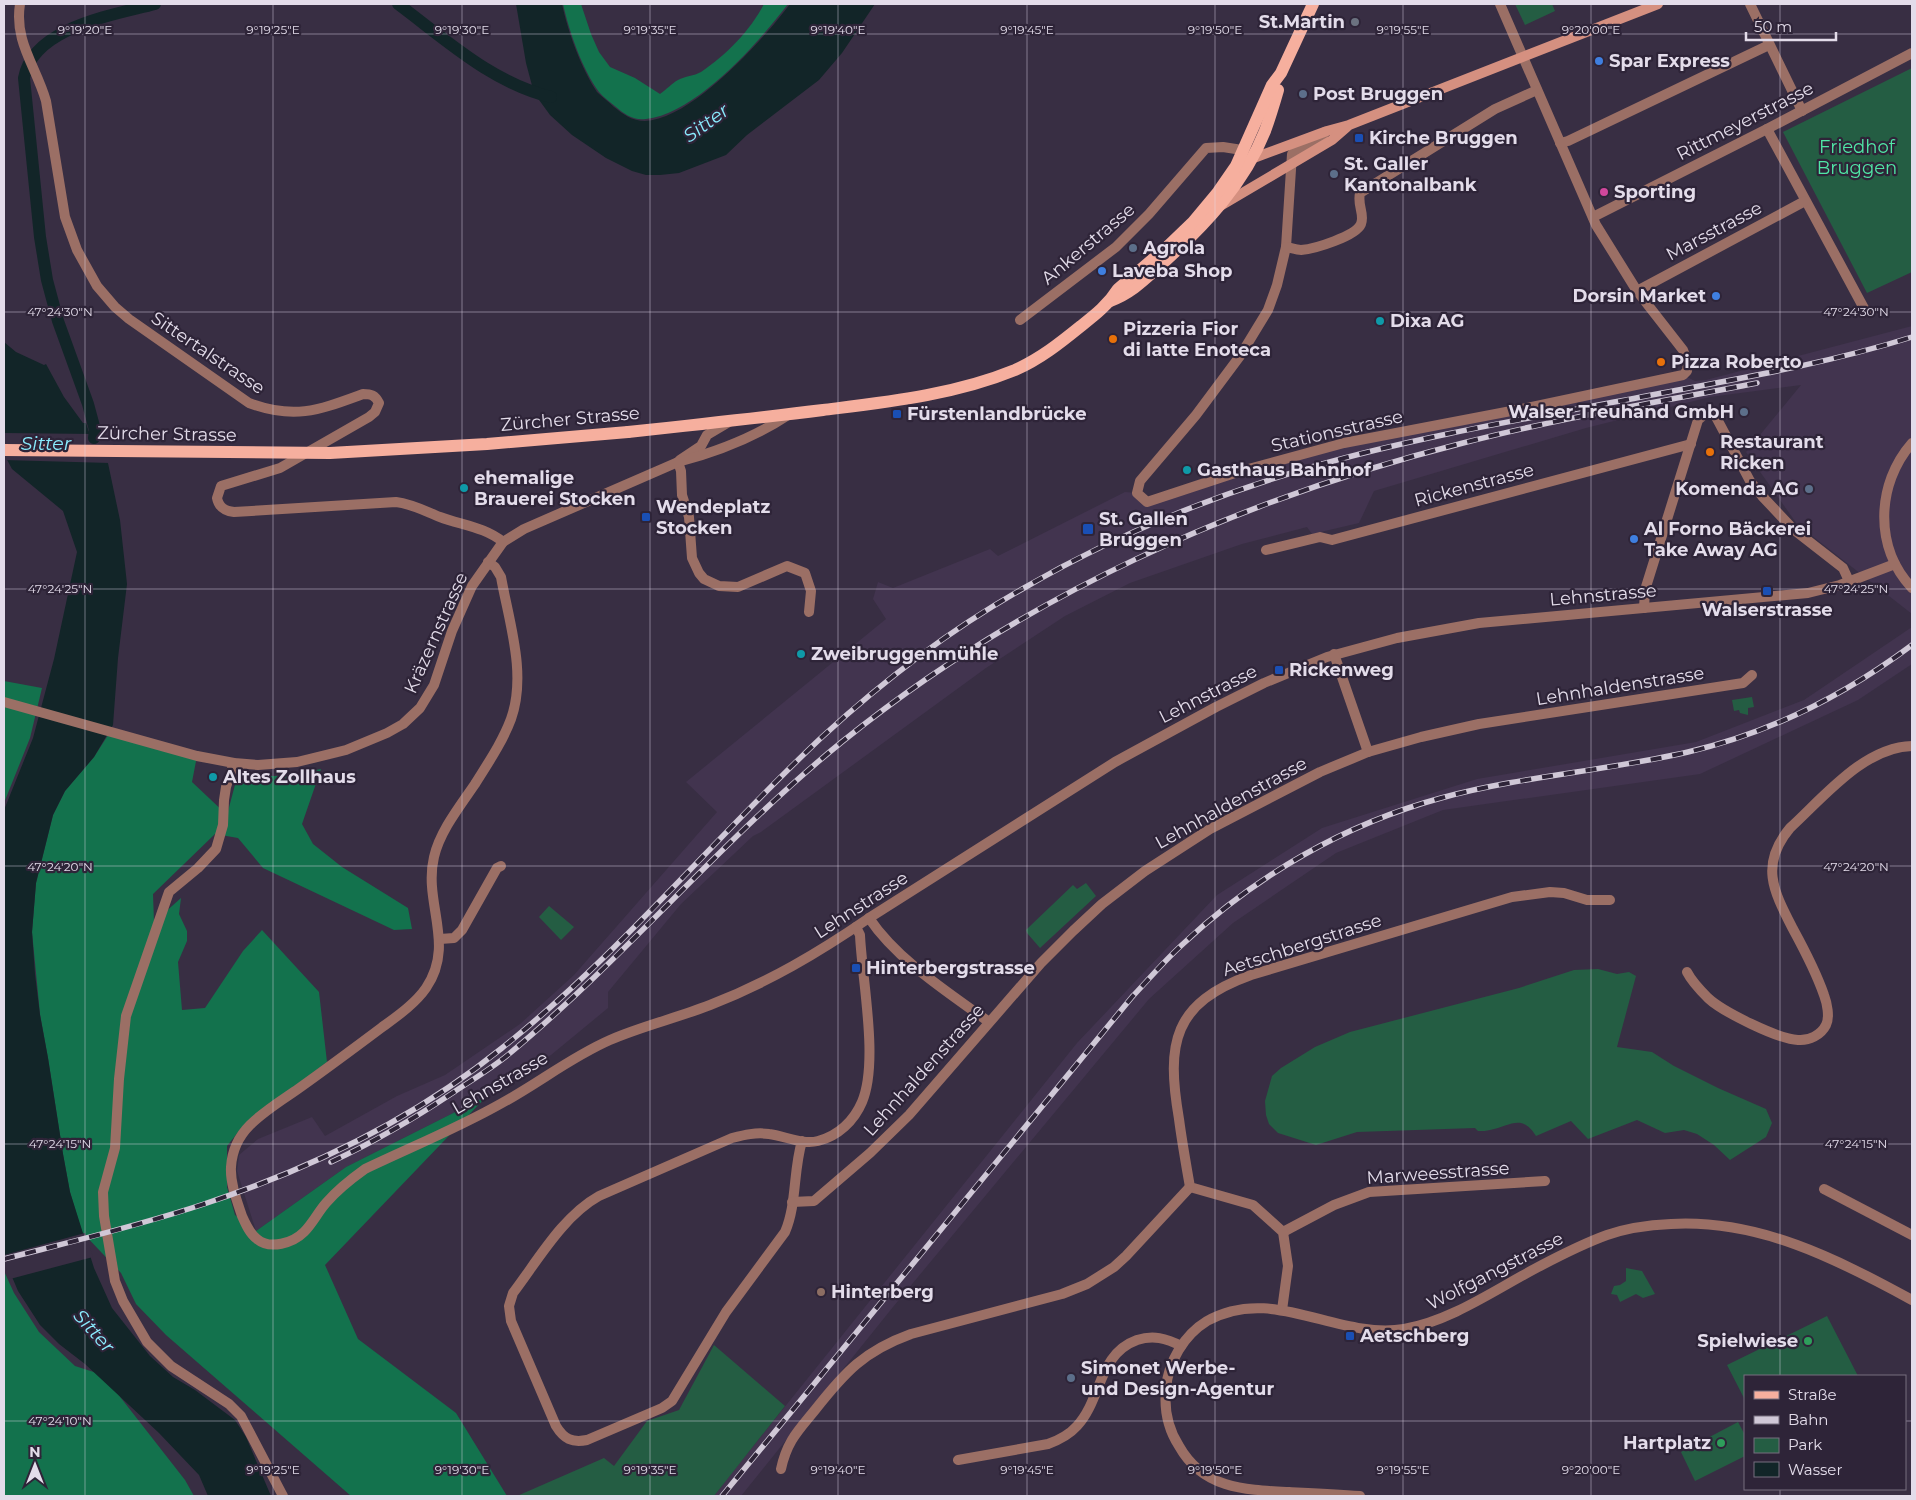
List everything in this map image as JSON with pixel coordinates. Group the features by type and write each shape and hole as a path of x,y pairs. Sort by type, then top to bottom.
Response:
{"main road":[{"name":"Zürcher Strasse","path":"1110,301 1126,296 1205,224 1241,176 1255,127 1272,85 1281,73 1312,4"},
{"path":"1246,155 1268,153 1327,130 1350,124 1644,6 1658,4"},
{"name":"Zürcher Strasse","path":"4,450 330,453 487,444 628,432 789,415 916,397 992,378 1016,370 1048,352 1110,301 1118,289 1193,222 1218,192 1236,166 1259,142 1279,88 1281,73"},
{"path":"1219,207 1332,140 1350,124"},
{"path":"1259,142 1268,153"}],"street":[{"name":"Sittertalstrasse","path":"20,4 19,29 26,53 46,100 61,201 70,233 77,250 98,286 115,307 249,404 285,413 307,412 363,394 371,394 376,397 379,403 369,418 280,468 221,486 217,498 221,508 234,512 396,502 414,506 446,519 486,531 503,542"},
{"path":"1500,4 1592,217 1637,291"},
{"path":"1750,4 1802,111"},
{"path":"1560,143 1568,141 1769,45"},
{"name":"Rittmeyerstrasse","path":"1592,217 1767,129 1912,53"},
{"path":"1286,247 1301,250 1323,246 1356,231 1361,225 1362,219 1358,202 1360,193 1495,109 1537,90"},
{"path":"1767,129 1866,312"},
{"path":"1291,164 1292,154 1321,138 1327,130"},
{"name":"Ankerstrasse","path":"1020,320 1116,247 1149,214 1206,148 1223,147 1246,155"},
{"name":"Stationsstrasse","path":"1291,164 1286,247 1277,285 1268,310 1240,356 1196,415 1140,481 1137,493 1146,502 1241,471 1344,443 1527,408 1683,375 1687,371 1688,362 1683,350 1637,291"},
{"name":"Marsstrasse","path":"1637,291 1805,201"},
{"path":"1644,608 1645,590 1691,444 1700,418 1702,415 1709,414 1716,417 1750,480 1774,510 1793,529 1843,568 1849,581"},
{"name":"Kräzernstrasse","path":"4,702 210,759 234,763 276,764 321,758 371,741 403,724 420,708 434,685 452,631 472,586 503,542 524,529 678,462 699,457 763,431 789,415"},
{"name":"Kräzernstrasse","path":"678,462 701,446 707,435 730,421"},
{"path":"686,426 707,435"},
{"path":"1912,443 1896,465 1885,498 1884,527 1890,553 1895,564 1912,588"},
{"name":"Rickenstrasse","path":"1266,550 1320,537 1332,540 1691,444"},
{"path":"678,462 681,471 682,495 689,518 692,558 699,573 708,582 727,588 738,587 787,566 805,573 811,591 809,612"},
{"name":"Lehnstrasse","path":"488,562 495,567 501,577 516,662 517,693 512,718 500,745 442,835 436,849 432,866 432,884 440,939 440,953 425,990 413,1002 331,1065 259,1116 242,1134 233,1155 232,1179 247,1227 256,1239 261,1242 279,1244 295,1239 303,1233 326,1203 352,1178 497,1106 578,1056 626,1034 710,1005 776,976 1115,762 1264,683 1334,654 1415,634 1471,624 1808,593 1849,581 1895,564"},
{"path":"1334,654 1368,752"},
{"name":"Lehnhaldenstrasse","path":"792,1202 814,1201 870,1154 909,1114 1041,963 1102,904 1144,871 1180,847 1249,808 1320,772 1368,752 1449,730 1743,683 1752,675"},
{"path":"1687,972 1692,981 1709,999 1728,1012 1782,1037 1798,1040 1810,1039 1819,1034 1827,1023 1828,1005 1807,955 1778,901 1772,880 1774,854 1780,840 1790,828 1857,766 1867,759 1890,749 1912,746"},
{"path":"234,763 226,787 223,825 216,849 198,868 169,892 126,1016 119,1079 115,1148 103,1192 104,1216 116,1281 122,1301 147,1342 171,1366 229,1404 241,1416 283,1496"},
{"path":"440,939 454,938 462,930 497,868 501,866"},
{"name":"Aetschbergstrasse","path":"1190,1187 1173,1086 1173,1059 1175,1046 1186,1018 1206,997 1219,988 1251,975 1518,896 1550,892 1587,900 1610,900"},
{"path":"870,918 886,940 903,957 989,1022"},
{"path":"802,1141 797,1161 790,1218 785,1232 726,1312 672,1401 662,1408 587,1440 578,1442 562,1435 554,1422 511,1321 509,1306 513,1293 572,1216 584,1205 599,1196 732,1138 746,1134 769,1134 802,1141 821,1140 842,1129 855,1115 866,1091 868,1067 868,1024 860,935 856,927"},
{"name":"Marweesstrasse","path":"1282,1232 1334,1205 1369,1192 1387,1189 1545,1181"},
{"path":"781,1469 785,1452 794,1436 838,1380 866,1357 887,1344 911,1334 1062,1294 1087,1284 1107,1272 1126,1256 1190,1187 1253,1205 1282,1232 1288,1266 1282,1310"},
{"path":"1824,1189 1912,1235"},
{"name":"Wolfgangstrasse","path":"1360,1496 1239,1488 1219,1482 1199,1470 1189,1461 1176,1442 1167,1414 1166,1382 1172,1362 1181,1346 1195,1329 1223,1314 1256,1308 1282,1310 1364,1329 1383,1331 1406,1329 1432,1322 1451,1314 1544,1264 1608,1235 1648,1226 1686,1223 1746,1229 1794,1244 1843,1263 1912,1300"},
{"path":"958,1460 1048,1444 1058,1440 1078,1426 1086,1414 1107,1365 1120,1349 1130,1343 1151,1337 1168,1339 1181,1346"}],"shaded area":[{"path":"1912,326 1912,614 1797,524 1746,452 1801,385 1710,397 1586,428 1374,491 1359,523 1312,534 1307,527 1242,544 1130,583 1065,616 986,668 753,836 681,904 608,992 608,1008 551,1055 487,1096 346,1167 256,1231 237,1171 239,1155 258,1139 312,1117 325,1136 397,1096 445,1075 520,1024 574,975 717,812 686,782 886,619 873,599 878,582 893,588 990,549 998,556 1125,492 1137,493 1147,501 1291,456 1683,375 1695,381 1706,380"},
{"path":"1912,627 1912,664 1858,700 1700,774 1443,810 1336,853 1233,923 1149,999 893,1307 741,1496 714,1496 1077,1043 1217,895 1322,828 1477,779 1696,742 1804,700"}],"green space":[{"path":"563,4 581,4 599,52 610,67 635,78 660,94 676,81 701,72 719,58 745,33 764,4 788,4 743,56 705,90 666,114 642,119 633,118 626,114 599,92 577,50"},
{"path":"1515,4 1552,4 1555,11 1525,25"},
{"name":"Friedhof Bruggen","path":"1912,68 1912,272 1867,293 1783,132"},
{"path":"4,681 42,688 30,738 4,803"},
{"path":"1752,697 1754,707 1748,708 1748,715 1740,713 1739,710 1734,711 1732,700"},
{"path":"110,732 197,756 192,782 227,815 236,781 241,776 286,776 321,769 302,824 313,844 342,867 408,908 412,929 394,930 263,868 238,838 215,834 153,894 154,922 181,898 179,914 187,931 187,941 178,962 182,1010 205,1008 243,951 262,930 319,992 327,1062 243,1126 227,1146 227,1187 235,1215 256,1231 346,1167 487,1096 325,1265 358,1339 456,1413 507,1496 351,1496 166,1335 136,1304 121,1273 82,1232 70,1192 63,1154 40,1014 32,932 36,883 53,815 65,791 94,757"},
{"path":"1086,883 1096,896 1040,948 1026,930 1073,885 1077,889"},
{"path":"549,906 574,927 561,940 539,917"},
{"path":"1598,969 1617,974 1629,972 1636,976 1617,1047 1652,1052 1674,1066 1718,1088 1766,1109 1772,1123 1766,1137 1730,1160 1714,1145 1697,1134 1684,1130 1665,1133 1637,1120 1588,1139 1571,1121 1536,1136 1526,1125 1515,1123 1484,1131 1478,1131 1475,1128 1357,1132 1316,1145 1278,1133 1269,1124 1265,1101 1272,1076 1281,1068 1315,1047 1350,1032 1519,988 1574,970"},
{"path":"1626,1268 1642,1271 1655,1294 1643,1298 1636,1294 1620,1302 1617,1295 1611,1294 1614,1286 1626,1281"},
{"path":"4,1271 14,1293 39,1332 75,1366 103,1375 185,1480 194,1496 4,1496"},
{"name":"Spielwiese","path":"1827,1316 1857,1375 1744,1375 1744,1398 1727,1365"},
{"path":"714,1345 785,1406 714,1496 517,1496 604,1458 614,1466 647,1421 679,1410"},
{"name":"Hartplatz","path":"1738,1422 1744,1433 1744,1456 1695,1481 1681,1452"}],"water":[{"name":"Sitter","path":"516,4 562,4 576,49 597,92 624,115 636,120 645,121 663,117 704,93 744,57 790,4 875,4 842,53 819,80 747,135 726,155 679,173 646,175 632,171 606,158 572,135 550,115 534,93 526,63"},
{"name":"Sitter","path":"4,342 16,352 44,365 46,364 64,397 83,423 86,423 89,432 105,449 120,520 127,584 118,658 113,725 94,757 65,791 53,815 36,883 32,932 35,974 40,1015 70,1192 94,1268 112,1308 150,1356 173,1377 195,1390 235,1420 246,1437 271,1496 208,1496 199,1475 159,1433 40,1325 18,1291 4,1258 4,810 33,738 54,659 77,552 63,511 12,469 4,454"}],"pier":[{"path":"4,433 95,434 107,448 110,463 4,460"},
{"path":"85,1233 93,1257 10,1279 4,1264 4,1255"}],"waterway":[{"path":"94,438 95,430 88,404 58,321 47,280 40,237 24,78 31,61 42,46 59,35 98,19 155,4"},
{"path":"398,4 489,71 529,90 551,97"}],"railway":[{"path":"4,1259 154,1219 244,1190 283,1175 360,1140 433,1097 468,1074 545,1012 626,935 782,776 869,695 944,638 997,604 1058,569 1129,534 1203,503 1277,477 1400,444 1785,369 1849,355 1912,337"},
{"path":"331,1162 363,1146 439,1102 502,1059 594,977 757,817 843,741 912,689 984,641 1059,598 1137,559 1216,524 1297,493 1380,466 1463,443 1536,426 1757,383"},
{"path":"722,1496 1132,997 1177,949 1241,895 1272,874 1337,837 1405,809 1472,790 1502,784 1657,759 1718,744 1748,734 1777,723 1833,696 1887,663 1912,645"}],"place":[{"name":"St.Martin","path":"1355,22"},
{"name":"Spar Express","path":"1599,61"},
{"name":"Post Bruggen","path":"1303,94"},
{"name":"Kirche Bruggen","path":"1359,138"},
{"name":"St. Galler Kantonalbank","path":"1334,174"},
{"name":"Sporting","path":"1604,192"},
{"name":"Agrola","path":"1133,248"},
{"name":"Laveba Shop","path":"1102,271"},
{"name":"Dorsin Market","path":"1716,296"},
{"name":"Dixa AG","path":"1380,321"},
{"name":"Pizzeria Fior di latte Enoteca","path":"1113,339"},
{"name":"Pizza Roberto","path":"1661,362"},
{"name":"Walser Treuhand GmbH","path":"1744,412"},
{"name":"Fürstenlandbrücke","path":"897,414"},
{"name":"Restaurant Ricken","path":"1710,452"},
{"name":"Gasthaus Bahnhof","path":"1187,470"},
{"name":"ehemalige Brauerei Stocken","path":"464,488"},
{"name":"Komenda AG","path":"1809,489"},
{"name":"Wendeplatz Stocken","path":"646,517"},
{"name":"St. Gallen Bruggen","path":"1088,529"},
{"name":"Al Forno Bäckerei Take Away AG","path":"1634,539"},
{"name":"Walserstrasse","path":"1767,591"},
{"name":"Zweibruggenmühle","path":"801,654"},
{"name":"Rickenweg","path":"1279,670"},
{"name":"Altes Zollhaus","path":"213,777"},
{"name":"Hinterbergstrasse","path":"856,968"},
{"name":"Hinterberg","path":"821,1292"},
{"name":"Aetschberg","path":"1350,1336"},
{"name":"Spielwiese","path":"1808,1341"},
{"name":"Simonet Werbe- und Design-Agentur","path":"1071,1378"},
{"name":"Hartplatz","path":"1721,1443"}]}
